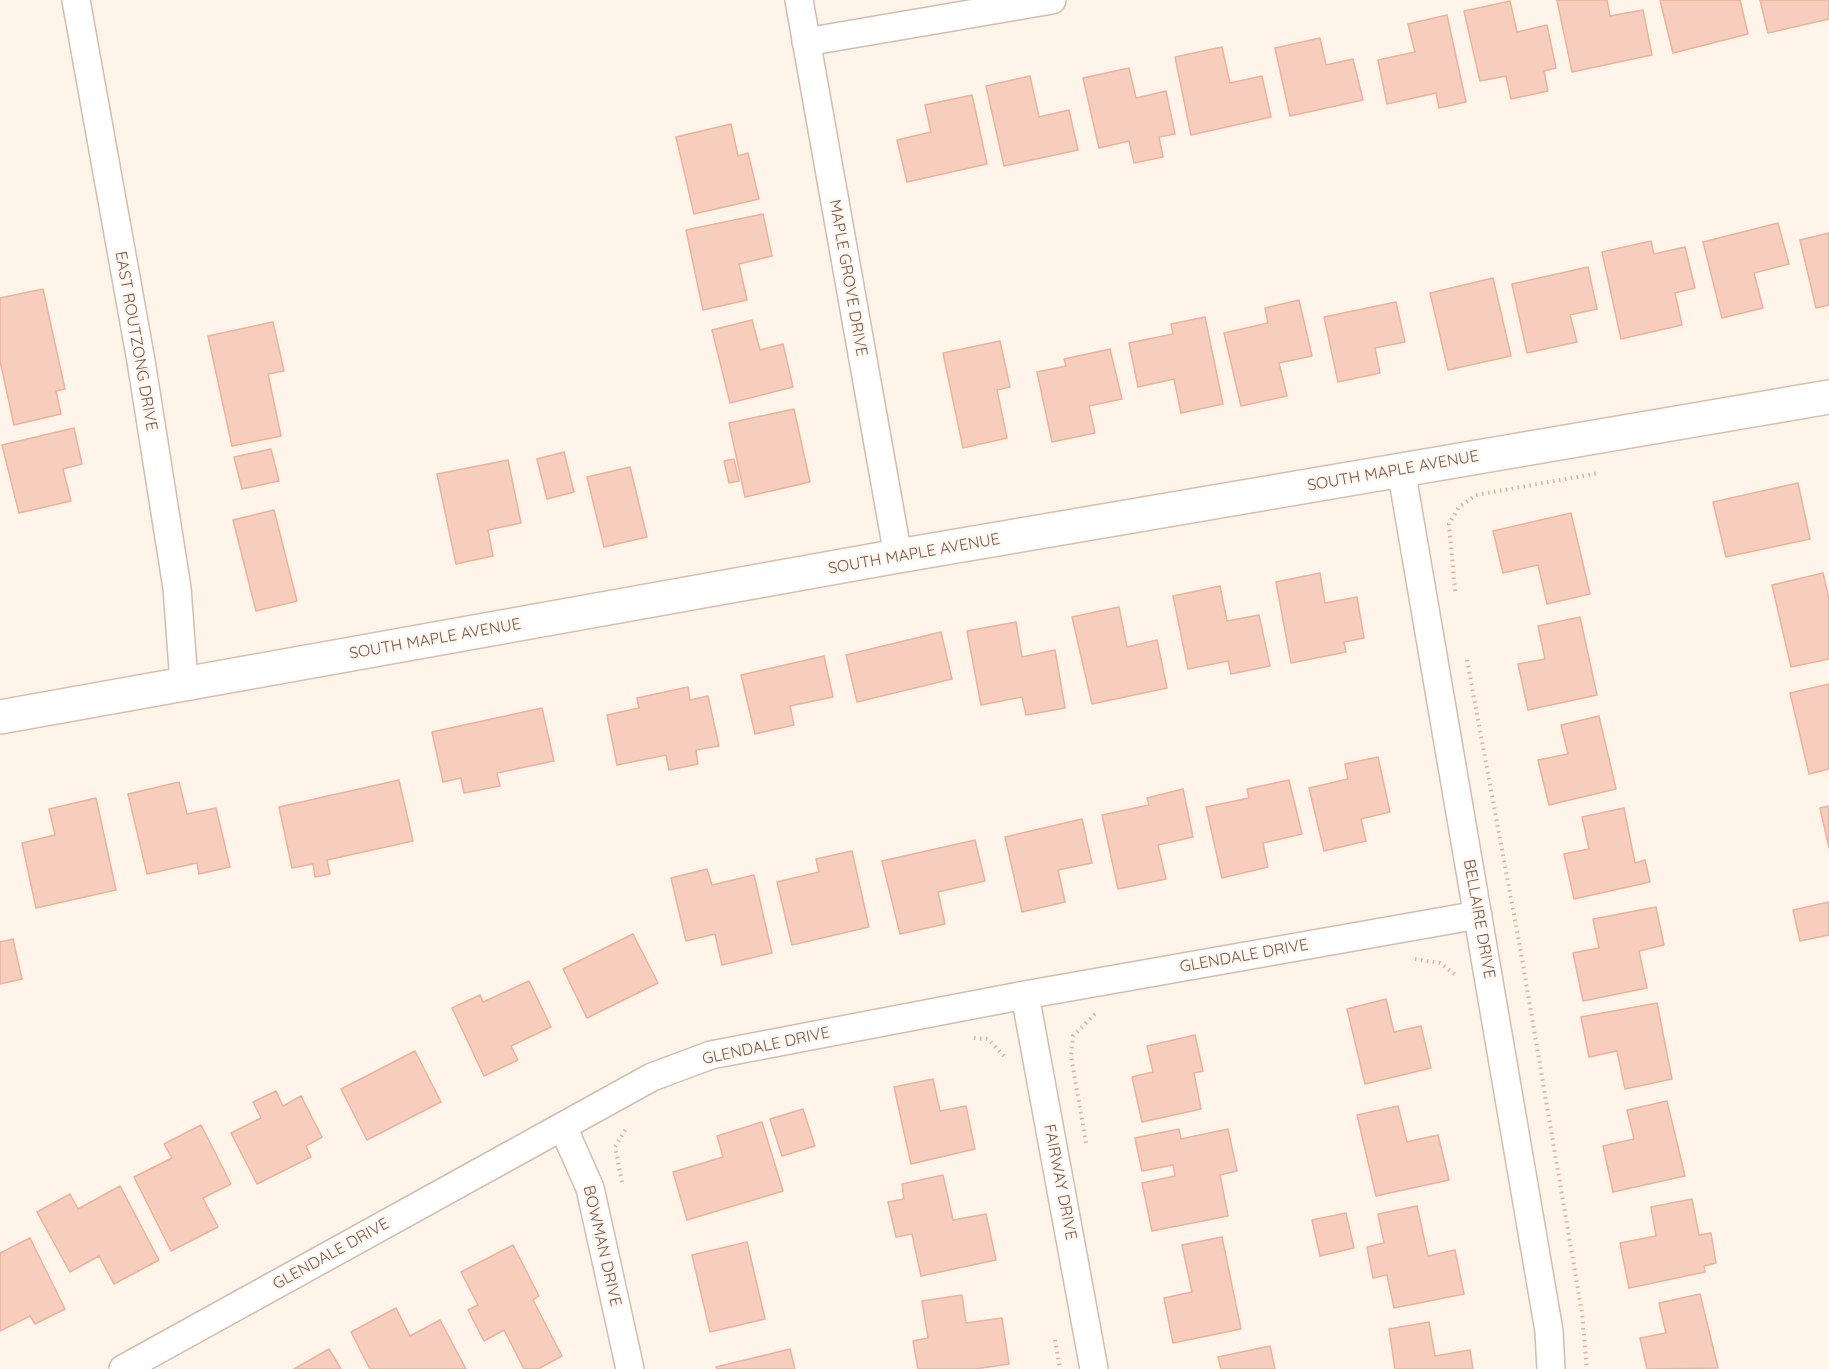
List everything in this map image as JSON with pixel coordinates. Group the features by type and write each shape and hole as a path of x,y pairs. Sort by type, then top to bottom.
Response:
{"main road":[{"name":"SOUTH MAPLE AVENUE","path":"0,717 898,556 1829,396"}],"street":[{"name":"EAST ROUTZONG DRIVE","path":"76,0 141,361 177,588 184,684"},
{"name":"MAPLE GROVE DRIVE","path":"799,0 898,556"},
{"path":"806,42 1052,0"},
{"name":"BELLAIRE DRIVE","path":"1401,469 1549,1331 1551,1369"},
{"name":"GLENDALE DRIVE","path":"123,1369 652,1077 711,1054 1025,995 1478,915"},
{"name":"FAIRWAY DRIVE","path":"1025,995 1095,1369"},
{"name":"BOWMAN DRIVE","path":"563,1127 590,1188 630,1369"}],"path":[{"path":"1455,593 1449,524 1459,507 1476,495 1602,472"},
{"path":"1467,659 1520,947 1582,1313 1587,1369"},
{"path":"1411,958 1440,963 1462,980"},
{"path":"1087,1149 1071,1056 1073,1036 1097,1012"},
{"path":"968,1037 988,1039 998,1047 1007,1064"},
{"path":"623,1187 615,1147 627,1126 636,1121"},
{"path":"1054,1335 1060,1369"}],"building":[{"path":"1557,0 1607,0 1610,16 1643,10 1652,55 1572,72"},
{"path":"1660,0 1740,0 1748,34 1673,53"},
{"path":"1760,0 1829,0 1829,19 1768,33"},
{"path":"1510,1 1517,32 1547,25 1556,68 1544,71 1548,91 1511,99 1506,76 1480,81 1464,11"},
{"path":"1447,15 1466,102 1439,108 1436,93 1387,104 1378,60 1415,52 1408,24"},
{"path":"1320,38 1326,65 1353,59 1363,100 1290,116 1275,48"},
{"path":"1222,47 1230,83 1262,76 1271,117 1191,135 1175,57"},
{"path":"1129,68 1136,98 1166,91 1175,134 1159,137 1163,157 1134,163 1129,141 1099,148 1083,78"},
{"path":"1030,76 1039,117 1069,110 1078,150 1004,166 986,86"},
{"path":"972,95 987,164 907,182 897,140 931,132 925,105"},
{"path":"731,124 738,156 748,153 759,199 694,214 676,137"},
{"path":"763,214 772,256 739,264 747,300 703,310 686,230"},
{"path":"1778,223 1789,264 1754,273 1763,308 1722,318 1703,242"},
{"path":"1829,233 1829,305 1816,308 1800,240"},
{"path":"1651,241 1654,254 1685,247 1695,288 1675,293 1682,325 1621,339 1602,252"},
{"path":"1588,267 1597,309 1570,315 1577,342 1527,353 1512,284"},
{"path":"1493,278 1511,356 1448,370 1430,293"},
{"path":"43,289 65,389 56,391 61,414 14,425 0,361 0,298"},
{"path":"1299,300 1312,356 1279,363 1287,396 1241,406 1224,333 1268,323 1265,308"},
{"path":"1396,302 1405,342 1375,348 1380,373 1338,382 1324,317"},
{"path":"1205,317 1223,404 1181,413 1174,379 1138,387 1129,343 1173,334 1171,324"},
{"path":"752,320 760,350 783,344 793,387 730,403 712,330"},
{"path":"273,322 284,371 268,374 281,436 232,446 208,336"},
{"path":"1000,341 1010,387 997,390 1007,438 963,448 943,353"},
{"path":"1110,349 1122,399 1089,406 1095,433 1052,442 1037,372 1066,366 1064,359"},
{"path":"794,409 810,482 745,497 729,423"},
{"path":"74,428 82,464 63,469 71,501 19,513 2,445"},
{"path":"271,449 279,481 242,489 234,457"},
{"path":"564,452 574,492 547,499 537,459"},
{"path":"734,459 739,481 729,483 724,461"},
{"path":"508,460 521,523 488,530 493,556 456,564 437,474"},
{"path":"630,467 647,537 604,547 587,477"},
{"path":"1798,483 1810,539 1726,557 1713,502"},
{"path":"274,510 297,601 256,611 233,520"},
{"path":"1571,513 1590,594 1547,604 1538,565 1503,573 1493,531"},
{"path":"1320,573 1325,603 1357,597 1364,638 1344,642 1346,652 1291,663 1276,582"},
{"path":"1823,573 1829,599 1829,659 1791,667 1772,585"},
{"path":"1220,586 1227,621 1259,615 1270,666 1231,674 1228,661 1188,669 1173,596"},
{"path":"1119,607 1127,647 1157,640 1167,688 1092,704 1072,617"},
{"path":"1580,617 1597,695 1528,710 1518,664 1545,659 1538,626"},
{"path":"1016,622 1022,657 1055,650 1065,708 1026,715 1022,697 981,705 967,631"},
{"path":"941,632 952,679 857,702 846,655"},
{"path":"824,656 833,697 790,706 794,725 755,734 741,675"},
{"path":"1829,684 1829,769 1809,774 1790,693"},
{"path":"688,687 690,700 708,696 719,746 696,750 698,764 669,770 666,755 617,765 607,715 639,708 637,698"},
{"path":"542,708 554,761 497,773 500,786 464,793 461,778 443,782 432,732"},
{"path":"1599,716 1616,789 1549,805 1538,760 1568,754 1561,725"},
{"path":"1378,757 1390,812 1361,819 1366,841 1324,851 1309,788 1348,779 1345,764"},
{"path":"399,780 413,841 327,860 330,874 315,877 313,864 292,868 279,807"},
{"path":"1289,780 1302,834 1263,843 1268,867 1222,878 1206,807 1249,798 1247,789"},
{"path":"179,782 187,814 216,808 230,867 199,874 197,863 147,874 128,794"},
{"path":"1183,789 1193,837 1158,845 1166,879 1118,889 1102,815 1149,805 1147,798"},
{"path":"96,798 116,890 36,908 22,843 55,835 49,809"},
{"path":"1829,806 1829,848 1820,808"},
{"path":"1624,808 1635,863 1645,860 1650,882 1574,899 1564,854 1589,849 1582,817"},
{"path":"1082,819 1092,863 1058,870 1065,902 1022,912 1005,837"},
{"path":"975,840 985,881 938,892 945,924 900,934 882,861"},
{"path":"852,851 869,927 792,945 777,882 819,872 816,859"},
{"path":"707,869 712,885 754,875 772,953 722,965 715,934 686,941 671,878"},
{"path":"1829,902 1829,935 1800,941 1793,910"},
{"path":"1656,907 1664,945 1639,951 1647,988 1583,1001 1573,953 1599,948 1593,919"},
{"path":"633,934 658,983 587,1018 563,969"},
{"path":"13,939 22,979 0,984 0,942"},
{"path":"529,981 551,1027 511,1046 518,1060 484,1076 452,1008 480,995 483,1002"},
{"path":"1386,999 1394,1032 1421,1026 1431,1068 1365,1084 1347,1009"},
{"path":"1657,1003 1672,1079 1625,1089 1617,1051 1589,1057 1581,1017"},
{"path":"1195,1035 1203,1071 1194,1073 1201,1109 1142,1122 1132,1077 1153,1072 1147,1046"},
{"path":"415,1051 441,1102 367,1140 341,1089"},
{"path":"933,1079 940,1111 966,1106 975,1149 911,1164 894,1087"},
{"path":"276,1091 283,1106 301,1096 322,1137 306,1146 311,1157 257,1184 231,1133 261,1118 253,1102"},
{"path":"1667,1101 1685,1176 1613,1192 1603,1146 1634,1139 1627,1110"},
{"path":"1398,1106 1407,1142 1438,1135 1449,1180 1376,1196 1357,1115"},
{"path":"803,1109 815,1146 782,1156 770,1119"},
{"path":"762,1122 783,1191 687,1220 673,1172 723,1157 717,1136"},
{"path":"201,1125 231,1184 203,1198 218,1227 171,1251 134,1177 172,1158 164,1144"},
{"path":"1179,1129 1181,1139 1228,1129 1237,1171 1220,1175 1228,1216 1152,1231 1142,1183 1175,1176 1173,1165 1142,1171 1135,1138"},
{"path":"943,1175 953,1220 986,1214 996,1260 921,1276 912,1234 896,1237 888,1202 904,1199 902,1184"},
{"path":"120,1186 159,1260 114,1284 99,1256 70,1272 37,1212 70,1194 78,1209"},
{"path":"1692,1199 1699,1235 1711,1233 1716,1263 1704,1266 1705,1272 1629,1288 1620,1243 1656,1236 1651,1207"},
{"path":"1417,1206 1428,1256 1455,1250 1464,1294 1394,1308 1387,1275 1373,1278 1367,1247 1384,1243 1378,1214"},
{"path":"1346,1213 1354,1248 1320,1256 1312,1220"},
{"path":"1222,1237 1241,1329 1173,1343 1164,1298 1192,1292 1182,1245"},
{"path":"30,1238 65,1309 35,1324 30,1316 0,1331 0,1253"},
{"path":"747,1242 765,1319 710,1332 692,1255"},
{"path":"513,1245 539,1296 533,1300 562,1356 538,1369 524,1369 504,1330 484,1341 468,1310 478,1305 461,1272"},
{"path":"1700,1294 1718,1368 1647,1369 1640,1338 1666,1333 1659,1303"},
{"path":"962,1295 966,1323 1002,1318 1009,1364 975,1369 918,1369 913,1341 928,1338 922,1301"},
{"path":"396,1308 410,1336 440,1320 466,1369 370,1369 351,1332"},
{"path":"1429,1322 1435,1356 1470,1350 1473,1369 1395,1369 1389,1329"},
{"path":"1270,1346 1275,1369 1221,1369 1218,1357"},
{"path":"329,1349 341,1369 294,1369"},
{"path":"790,1349 795,1369 717,1369 716,1367"}]}
